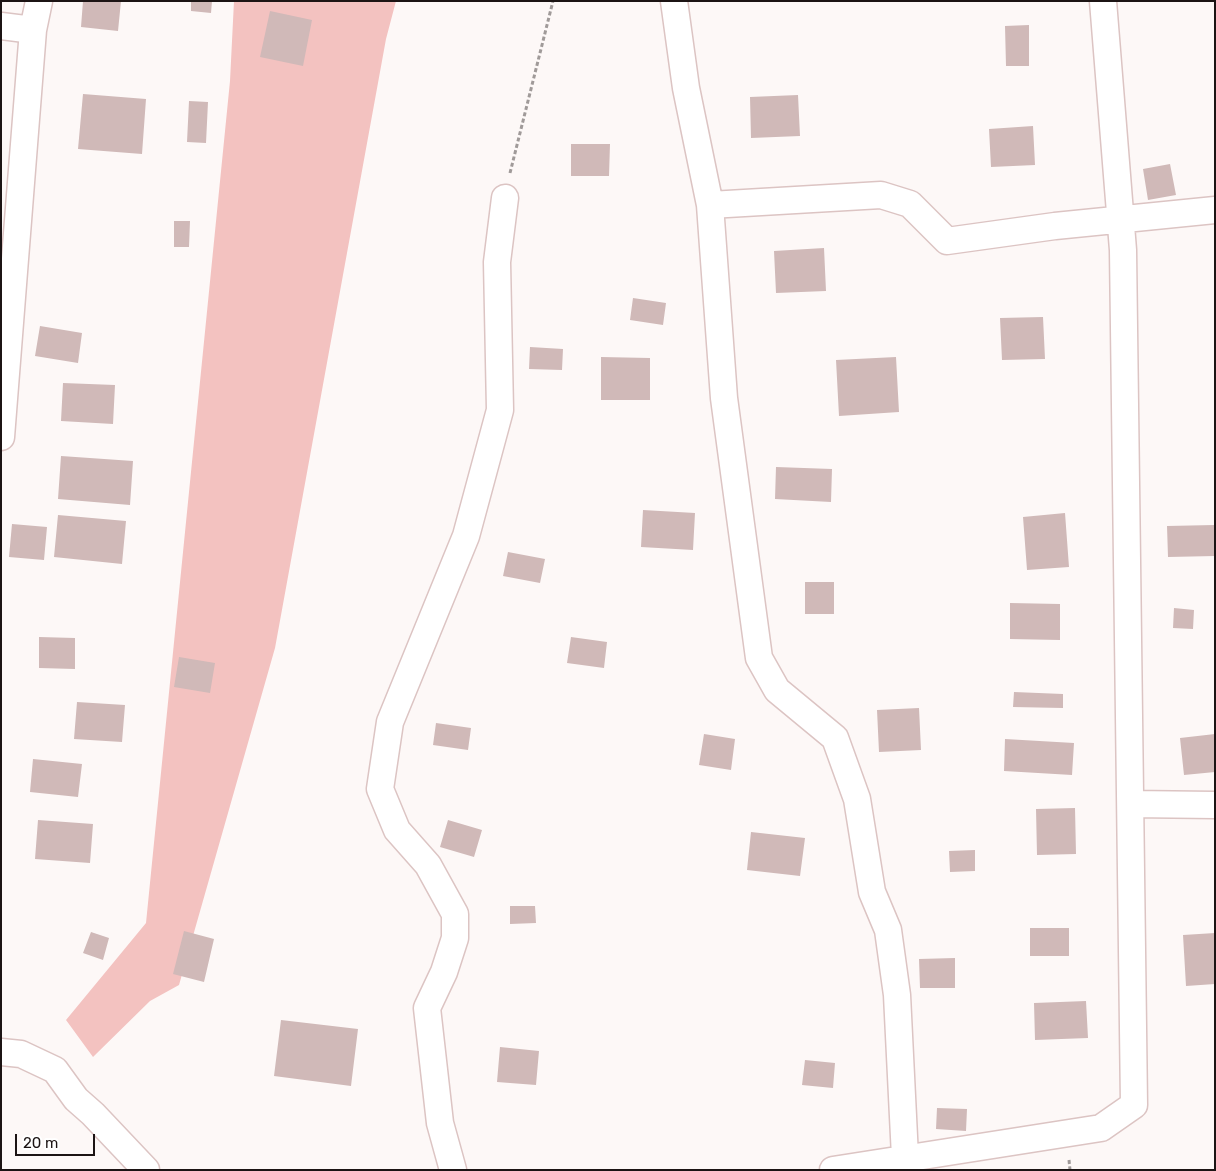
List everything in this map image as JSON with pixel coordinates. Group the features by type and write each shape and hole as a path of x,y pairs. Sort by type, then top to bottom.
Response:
{"street":[{"path":"1,437 4,366 33,30 38,1"},
{"path":"674,1 686,88 710,205 724,398 759,658 777,690 835,738 857,798 872,892 888,930 894,976 905,1157"},
{"path":"833,1170 905,1157 1101,1128 1134,1106 1120,219 1103,1"},
{"path":"1,26 33,30"},
{"path":"710,205 881,195 910,204 947,241 1120,219 1215,210"},
{"path":"453,1170 440,1123 427,1008 444,972 455,938 455,914 428,865 397,830 380,790 390,722 466,536 500,410 496,262 505,198"},
{"path":"1130,804 1215,805"},
{"path":"1,1052 21,1054 55,1070 76,1100 93,1114 146,1170"}],"path":[{"path":"505,198 553,1"}],"shaded area":[{"path":"234,1 396,1 386,39 275,648 179,985 150,1001 93,1057 66,1020 146,923 230,81"}],"building":[{"path":"83,1 121,1 118,31 81,27"},
{"path":"191,1 212,1 211,13 191,11"},
{"path":"270,11 312,20 303,66 260,57"},
{"path":"1029,25 1029,66 1006,66 1005,26"},
{"path":"83,94 146,99 142,154 78,149"},
{"path":"798,95 800,136 751,138 750,97"},
{"path":"189,101 208,102 206,143 187,142"},
{"path":"1033,126 1035,165 991,167 989,129"},
{"path":"571,144 610,144 609,176 571,176"},
{"path":"1170,164 1176,195 1148,200 1143,169"},
{"path":"174,221 190,221 189,247 174,247"},
{"path":"824,248 826,291 776,293 774,251"},
{"path":"633,298 666,303 663,325 630,320"},
{"path":"1043,317 1045,359 1002,360 1000,318"},
{"path":"40,326 82,333 78,363 35,356"},
{"path":"530,347 563,349 562,370 529,369"},
{"path":"601,357 650,358 650,400 601,400"},
{"path":"896,357 899,412 839,416 836,360"},
{"path":"63,383 115,385 113,424 61,421"},
{"path":"61,456 133,461 130,505 58,499"},
{"path":"776,467 832,469 831,502 775,499"},
{"path":"643,510 695,513 693,550 641,547"},
{"path":"1065,513 1069,567 1027,570 1023,517"},
{"path":"58,515 126,521 122,564 54,557"},
{"path":"12,524 47,527 44,560 9,557"},
{"path":"1214,525 1215,556 1168,557 1167,526"},
{"path":"508,552 545,559 540,583 503,576"},
{"path":"805,582 834,582 834,614 805,614"},
{"path":"1010,603 1060,604 1060,640 1010,639"},
{"path":"1174,608 1194,610 1193,629 1173,628"},
{"path":"39,637 75,638 75,669 39,668"},
{"path":"571,637 607,642 604,668 567,663"},
{"path":"179,657 215,663 210,693 174,687"},
{"path":"1014,692 1063,694 1063,708 1013,707"},
{"path":"77,702 125,705 122,742 74,739"},
{"path":"919,708 921,750 879,752 877,710"},
{"path":"436,723 471,728 468,750 433,745"},
{"path":"704,734 735,739 731,770 699,765"},
{"path":"1215,734 1215,772 1184,775 1180,738"},
{"path":"1005,739 1074,743 1072,775 1004,771"},
{"path":"33,759 82,764 78,797 30,792"},
{"path":"1075,808 1076,854 1037,855 1036,809"},
{"path":"38,820 93,824 90,863 35,859"},
{"path":"448,820 482,830 474,857 440,847"},
{"path":"751,832 805,838 800,876 747,870"},
{"path":"975,850 975,871 950,872 949,851"},
{"path":"510,906 535,906 536,923 510,924"},
{"path":"1030,928 1069,928 1069,956 1030,956"},
{"path":"184,931 214,939 204,982 173,974"},
{"path":"91,932 109,938 103,960 83,953"},
{"path":"1215,933 1215,984 1186,986 1183,935"},
{"path":"955,958 955,988 920,988 919,959"},
{"path":"1086,1001 1088,1038 1035,1040 1034,1003"},
{"path":"281,1020 358,1029 351,1086 274,1076"},
{"path":"500,1047 539,1051 536,1085 497,1082"},
{"path":"805,1060 835,1063 833,1088 802,1085"},
{"path":"937,1108 967,1109 966,1131 936,1129"}]}
